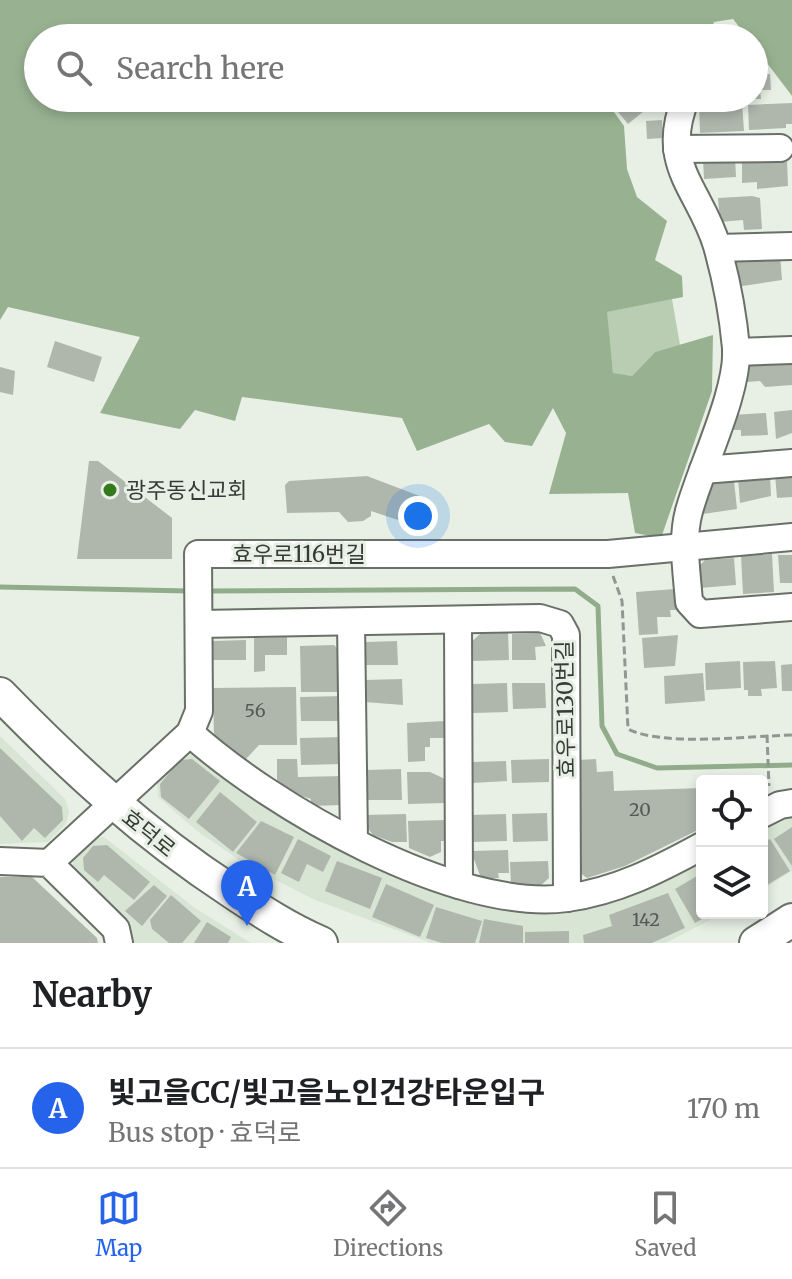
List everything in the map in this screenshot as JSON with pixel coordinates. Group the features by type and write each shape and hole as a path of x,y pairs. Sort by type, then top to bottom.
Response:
{"main road":[{"name":"효덕로","path":"0,694 115,806 175,855 306,939"},
{"path":"756,943 792,920"}],"street":[{"path":"682,112 677,149 688,188 707,217 718,248 736,352 736,369 688,515 685,547 689,602 700,614 792,607"},
{"path":"677,149 780,148"},
{"path":"718,248 792,246"},
{"path":"736,352 792,350"},
{"path":"703,470 792,463"},
{"name":"효우로116번길","path":"190,733 199,711 198,554 608,554 792,537"},
{"name":"효우로130번길","path":"199,617 351,623 554,620 564,629 567,898"},
{"path":"458,621 459,885"},
{"path":"351,623 354,841"},
{"path":"49,863 115,806 190,733 225,765 297,812 354,841 459,885 542,900 567,898 623,887 700,847"},
{"path":"0,861 49,863 116,929 119,943"}],"path":[{"path":"608,554 608,568 622,601 628,729 642,736 664,738 792,735"},
{"path":"767,735 774,803"}],"shaded area":[{"path":"672,299 680,345 655,352 632,376 613,374 606,312"},
{"path":"0,736 65,799 69,812 66,824 48,842 0,844"},
{"path":"192,755 287,819 384,865 471,899 528,911 580,908 696,860 696,919 712,919 666,943 431,943 315,900 248,866 197,831 158,797 157,784 181,756"},
{"path":"792,813 792,871 768,886 768,847 768,820"},
{"path":"104,837 195,908 251,943 132,943 131,923 73,867 73,860 95,838"}],"green space":[{"path":"0,0 792,0 792,96 768,64 768,24 737,24 733,19 713,24 24,24 24,112 614,112 624,126 627,169 637,197 667,221 655,260 682,276 683,297 607,312 613,373 632,376 655,352 713,335 712,391 661,538 635,533 628,493 549,494 566,433 553,408 532,446 505,442 489,424 417,451 402,418 242,397 235,421 195,410 180,429 100,413 140,337 8,307 0,320"}],"building":[{"path":"792,103 792,124 786,124 786,128 749,130 748,112 768,112 768,104"},
{"path":"618,112 643,112 628,124"},
{"path":"699,112 743,112 744,131 700,133"},
{"path":"662,120 663,138 647,139 646,121"},
{"path":"735,157 736,177 704,179 703,159"},
{"path":"772,158 772,161 787,161 788,186 757,189 757,182 742,183 742,159"},
{"path":"718,198 760,198 762,229 744,230 743,220 720,222"},
{"path":"780,254 782,280 736,287 734,257"},
{"path":"55,341 102,357 94,382 47,367"},
{"path":"792,360 792,385 765,387 760,381 747,382 749,363"},
{"path":"0,367 15,371 13,395 0,392"},
{"path":"792,410 792,433 776,439 774,412"},
{"path":"766,413 768,435 741,436 741,430 734,430 733,415"},
{"name":"광주동신교회","path":"89,461 98,461 172,518 172,559 77,559"},
{"path":"792,473 792,497 777,498 775,474"},
{"path":"367,476 430,500 419,527 371,511 371,516 363,521 348,522 339,512 287,513 285,485 289,481"},
{"path":"770,476 771,496 740,503 738,478"},
{"path":"734,481 737,509 703,514 701,488 710,483"},
{"path":"772,554 774,592 743,594 741,556"},
{"path":"778,555 792,555 792,583 780,583"},
{"path":"734,558 736,585 700,588 699,566 705,560"},
{"path":"675,589 677,610 670,610 671,617 657,617 658,634 639,635 636,592"},
{"path":"508,633 509,660 470,661 469,644 480,634"},
{"path":"540,633 546,646 535,647 536,660 512,660 512,634"},
{"path":"678,635 675,666 644,668 642,638"},
{"path":"287,637 287,655 265,655 265,671 254,672 254,638"},
{"path":"246,640 246,660 209,660 208,646 213,641"},
{"path":"397,641 398,665 366,665 366,642"},
{"path":"334,645 342,653 343,692 301,692 300,646"},
{"path":"740,661 741,688 706,690 705,663"},
{"path":"775,661 777,688 761,689 762,696 748,696 748,690 744,690 743,662"},
{"path":"792,664 792,691 782,691 781,665"},
{"path":"703,673 705,701 665,704 664,676"},
{"path":"402,679 403,705 364,702 364,680"},
{"path":"507,683 508,712 473,713 472,684"},
{"path":"512,683 545,683 546,708 513,709"},
{"path":"296,687 297,745 259,745 246,759 214,735 213,688"},
{"path":"342,696 342,721 301,721 300,697"},
{"path":"445,721 446,738 430,738 430,747 425,747 425,761 408,762 407,723"},
{"path":"343,737 343,764 301,765 300,738"},
{"path":"0,748 62,807 63,820 45,838 34,828 22,841 0,816"},
{"path":"192,759 220,781 189,819 161,797 160,784 180,760"},
{"path":"277,759 297,759 298,777 343,776 343,805 311,806 311,799 284,790 277,784"},
{"path":"549,759 549,782 512,783 511,760"},
{"path":"596,759 597,772 613,771 614,791 696,788 696,831 625,866 587,878 579,872 577,760"},
{"path":"506,761 507,781 472,783 471,762"},
{"path":"401,769 402,800 366,800 366,770"},
{"path":"407,772 430,772 445,779 445,803 408,804"},
{"path":"220,792 257,822 233,852 196,822"},
{"path":"547,813 548,841 513,842 512,814"},
{"path":"406,814 407,842 392,842 373,835 365,825 364,815"},
{"path":"506,814 507,841 471,842 470,815"},
{"path":"445,820 445,841 441,841 441,852 430,857 409,848 408,821"},
{"path":"261,821 294,837 275,875 236,853"},
{"path":"792,827 792,866 774,839"},
{"path":"298,839 331,856 323,872 307,864 299,882 281,873"},
{"path":"768,840 790,871 768,884 768,847"},
{"path":"107,845 150,882 134,900 104,875 98,882 84,870 83,858 93,846"},
{"path":"508,850 509,873 498,873 499,878 481,878 471,851"},
{"path":"337,861 382,878 370,909 325,891"},
{"path":"548,861 549,878 540,886 511,887 510,862"},
{"path":"0,877 32,877 97,938 98,943 0,943"},
{"path":"696,877 696,919 702,919 695,923 675,889"},
{"path":"386,884 434,905 420,937 372,917"},
{"path":"154,885 167,896 142,926 125,911"},
{"path":"668,893 685,928 652,943 584,943 583,935 612,926 609,915"},
{"path":"171,895 201,921 182,943 169,943 152,929 150,920"},
{"path":"436,907 482,921 475,943 442,943 426,938"},
{"path":"484,919 523,926 523,943 479,943"},
{"path":"207,922 231,937 228,943 194,943"},
{"path":"569,931 569,943 525,943 525,932"}],"waterway":[{"path":"0,587 189,591"},
{"path":"207,591 575,589 598,606 602,726 617,754 657,768 792,765"}],"place":[{"name":"광주동신교회","path":"110,490"},
{"name":"빛고을CC/빛고을노인건강타운입구","path":"247,926"}]}
